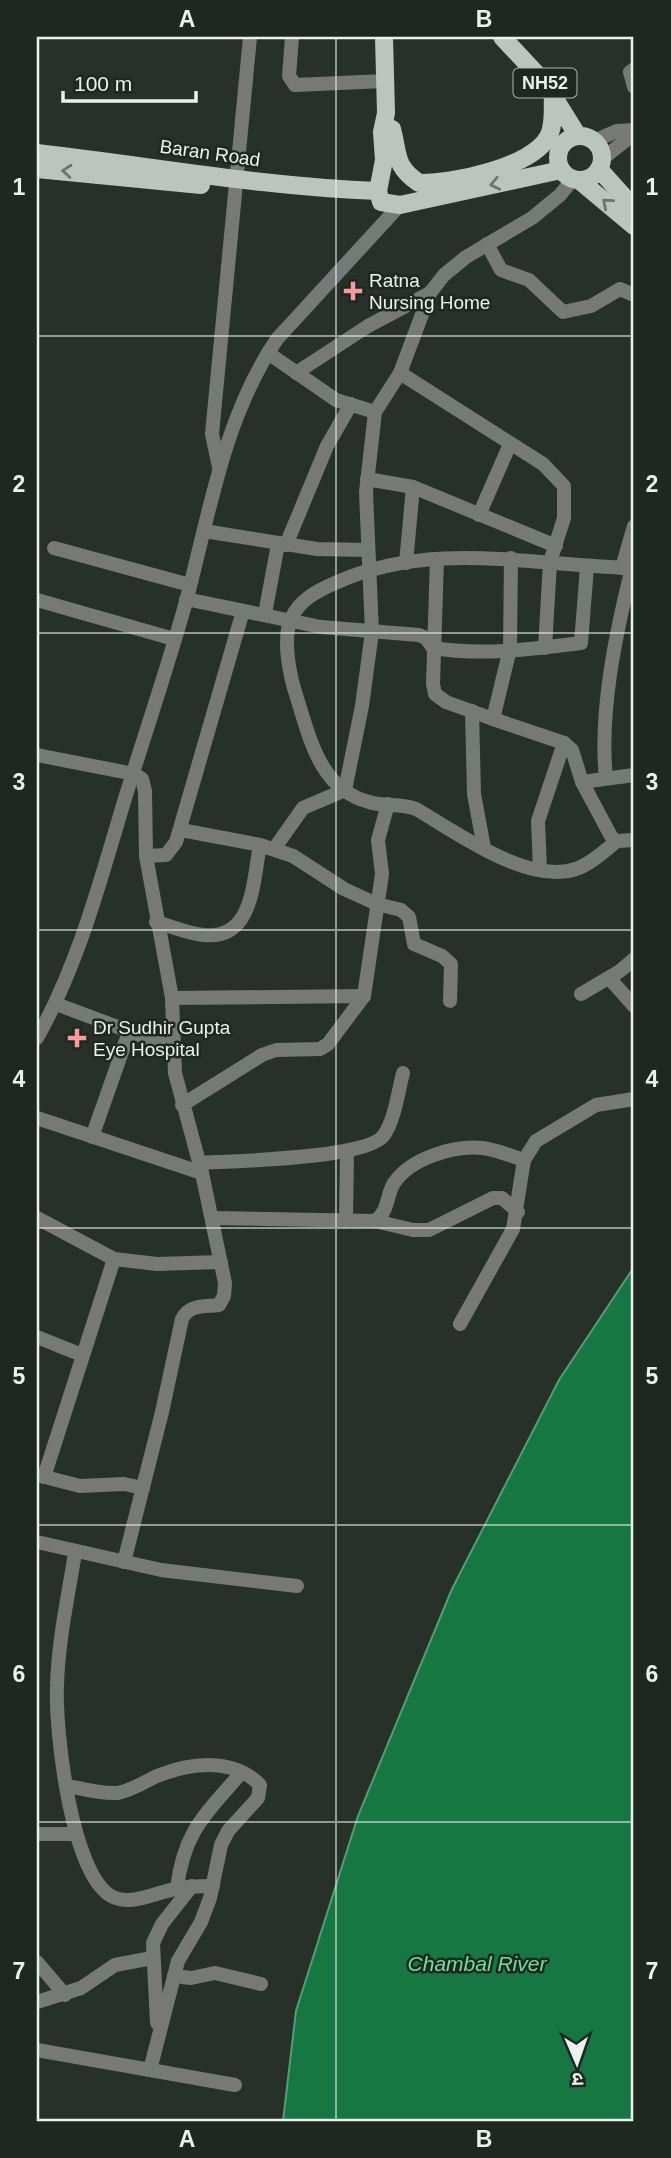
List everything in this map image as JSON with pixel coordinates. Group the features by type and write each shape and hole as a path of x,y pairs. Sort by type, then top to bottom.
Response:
{"main road":[{"path":"384,37 386,113 397,162 419,183 428,184 506,166 539,149 549,136 552,95"},
{"name":"NH52","path":"502,37 529,63 586,138"},
{"path":"379,197 384,160 382,132 386,113"},
{"path":"634,208 601,164 586,138 569,139 559,150 558,161 571,176 634,226"},
{"name":"Baran Road","path":"37,153 170,168 236,184"},
{"path":"571,176 591,177 601,164"},
{"name":"Baran Road","path":"37,169 236,184 334,199 379,197 400,205 571,176"}],"street":[{"path":"219,467 212,434 250,37"},
{"path":"292,37 289,76 295,85 385,81"},
{"path":"634,69 630,72 630,80 634,88"},
{"path":"586,138 617,131 634,132"},
{"path":"601,164 634,132"},
{"path":"345,790 362,706 372,632 368,479 375,412 400,373 430,293 444,275 487,244 532,218 560,195 571,176"},
{"path":"376,230 379,197"},
{"path":"37,1038 56,1004 89,917 188,592 219,467 268,353 400,205"},
{"path":"487,244 501,270 529,281 563,312 591,306 620,289 634,295"},
{"path":"296,373 368,326 430,293"},
{"path":"268,353 336,400 375,412"},
{"path":"400,373 543,464 564,486 567,502 550,562 545,648"},
{"path":"265,614 282,545 327,446 351,404"},
{"path":"479,515 510,444"},
{"path":"368,479 413,487 556,545"},
{"path":"406,563 413,487"},
{"path":"606,778 604,742 614,651 630,568 634,526"},
{"path":"204,531 282,545 368,550"},
{"path":"54,548 243,611 372,632 419,635 426,638 433,648 453,651 545,648 581,643 587,567"},
{"path":"630,568 587,567 511,558 437,559 370,568 310,596 290,620 288,644 293,684 317,758 324,771 345,790 368,803 416,809 484,848 529,869 575,869 617,841 634,840"},
{"path":"493,719 510,649 511,558"},
{"path":"437,559 433,648 435,694 446,702 564,743 577,757 582,782 617,841"},
{"path":"37,600 174,639"},
{"path":"146,856 166,855 181,830 243,611"},
{"path":"471,711 474,794 484,848"},
{"path":"540,870 538,821 564,743"},
{"path":"37,755 134,774 142,779 145,791 146,856 172,998 175,1073 201,1168 225,1283 224,1296 219,1305 194,1307 185,1312 182,1319 124,1562"},
{"path":"582,782 634,775"},
{"path":"156,922 203,935 220,935 235,929 244,917 267,847 303,808 345,790"},
{"path":"182,1105 262,1055 275,1050 320,1049 328,1044 364,996 375,937 382,874 378,840 388,804"},
{"path":"181,830 267,847 293,856 344,890 377,904 401,910 409,917 414,944 442,956 452,964 450,1001"},
{"path":"581,994 634,959"},
{"path":"609,978 634,1006"},
{"path":"172,998 364,996"},
{"path":"56,1004 174,1048"},
{"path":"92,1137 129,1032"},
{"path":"37,1118 92,1137 201,1168 347,1151 377,1143 385,1135 403,1073"},
{"path":"460,1324 506,1245 518,1212 524,1160 536,1141 596,1105 634,1099"},
{"path":"375,1221 383,1216 394,1184 407,1170 434,1155 465,1148 483,1148 524,1160"},
{"path":"346,1221 347,1151"},
{"path":"212,1218 375,1221 413,1230 429,1230 494,1198 502,1198 518,1212"},
{"path":"37,1219 114,1259 157,1264 221,1262"},
{"path":"114,1259 40,1476 80,1486 124,1484 143,1488"},
{"path":"37,1337 82,1355"},
{"path":"37,1542 75,1553 161,1570 297,1586"},
{"path":"75,1553 57,1682 56,1719 76,1835 91,1873 100,1886 114,1897 127,1900 184,1887 213,1886"},
{"path":"68,1786 117,1793 182,1767 206,1764 223,1765 254,1779 260,1785 261,1792 228,1831 221,1846 213,1886 201,1923 178,1961 150,2070"},
{"path":"159,2036 152,1958 157,1932 184,1887 180,1862 192,1830 241,1773"},
{"path":"37,1834 76,1835"},
{"path":"37,2003 65,1995 115,1965 152,1958"},
{"path":"37,1962 65,1995"},
{"path":"174,1976 191,1978 215,1973 261,1984"},
{"path":"41,2049 235,2085"}],"water":[{"name":"Chambal River","path":"634,1267 634,2115 631,2121 283,2121 296,2011 358,1816 452,1589 559,1380"}],"place":[{"name":"Ratna Nursing Home","path":"353,291"},
{"name":"Dr Sudhir Gupta Eye Hospital","path":"77,1038"}]}
